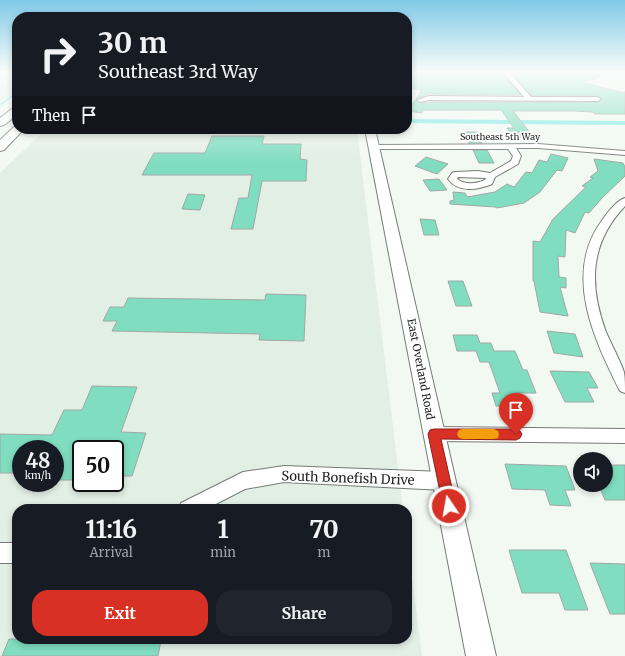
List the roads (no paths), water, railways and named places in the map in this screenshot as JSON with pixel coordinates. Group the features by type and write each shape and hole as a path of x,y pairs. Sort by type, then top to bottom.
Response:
{"highway":[{"path":"1,123 12,114"},
{"path":"0,143 12,133"},
{"path":"0,147 12,134"}],"main road":[{"name":"East Overland Road","path":"372,138 481,656"}],"street":[{"name":"Southeast 5th Way","path":"372,138 554,147 625,153"},
{"path":"490,176 515,162 517,156 510,146"},
{"path":"625,201 609,217 595,243 590,269 590,284 596,319 603,340 625,387"},
{"path":"434,434 625,436"},
{"name":"South Bonefish Drive","path":"197,504 243,481 284,474 444,481"},
{"path":"0,553 12,553"}],"waterway":[{"path":"0,105 4,102"},
{"path":"412,121 625,123"}]}
